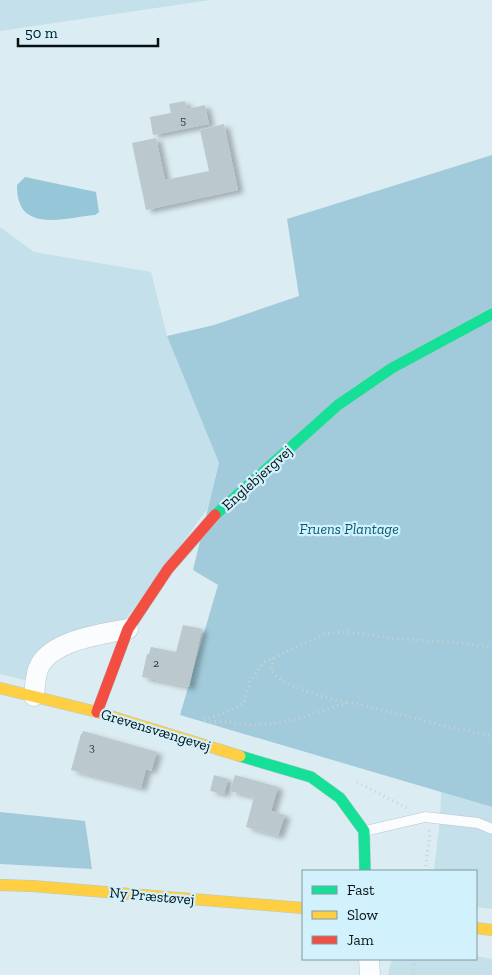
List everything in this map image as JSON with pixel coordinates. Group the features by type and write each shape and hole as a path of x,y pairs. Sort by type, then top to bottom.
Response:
{"street":[{"name":"Englebjergvej","path":"97,712 128,629 168,569 211,519 338,405 392,368 492,314"},
{"path":"34,696 39,665 57,648 85,638 128,629"},
{"name":"Grevensvængevej","path":"0,688 97,712 311,777 340,798 364,831"},
{"path":"364,831 365,870"},
{"name":"Ny Præstøvej","path":"0,885 302,908"},
{"path":"477,928 492,930"},
{"path":"369,960 370,975"}],"lane":[{"path":"364,831 425,817 478,823 492,829"}],"path":[{"path":"347,703 284,723 254,726 219,720 199,723 223,714 244,703 250,682 262,664 324,634 348,632 398,639 492,647"},
{"path":"274,658 271,671 279,679 296,687 347,703 354,703 492,736"},
{"path":"350,779 425,817 430,834 425,870"},
{"path":"413,975 415,960"}],"shaded area":[{"path":"0,0 210,0 0,31"},
{"path":"25,177 96,192 99,212 95,215 56,220 44,220 33,217 24,211 19,200 17,185"},
{"path":"0,227 34,252 151,272 167,336 219,463 208,508 125,620 57,640 29,681 0,674"},
{"path":"441,792 492,807 492,909 477,907 477,870 434,870"},
{"path":"477,956 492,959 492,975 388,975 392,960 477,960"}],"green space":[{"name":"Fruens Plantage","path":"492,155 492,807 180,715 218,585 193,570 219,463 167,336 214,325 299,296 287,219"},
{"path":"0,812 85,821 92,869 0,864"}],"building":[{"path":"185,101 187,109 205,105 209,124 153,135 150,117 171,113 169,104"},
{"path":"224,124 238,190 146,210 132,143 156,138 165,180 209,171 200,130"},
{"path":"183,625 202,629 189,687 142,677 147,654 149,654 151,647 176,652"},
{"path":"83,731 157,752 151,771 146,769 141,788 71,770"},
{"path":"214,775 228,779 224,794 210,791"},
{"path":"235,775 278,787 271,811 285,815 278,836 246,827 254,797 230,791"}],"traffic: fast":[{"path":"215,515 338,405 392,368 492,314"},
{"path":"240,756 311,777 340,798 364,831 365,870"}],"traffic: slow":[{"path":"0,688 97,712 240,756"},
{"path":"0,885 302,908"},
{"path":"477,928 492,930"}],"traffic: jam":[{"path":"97,712 128,629 168,569 215,515"}]}
